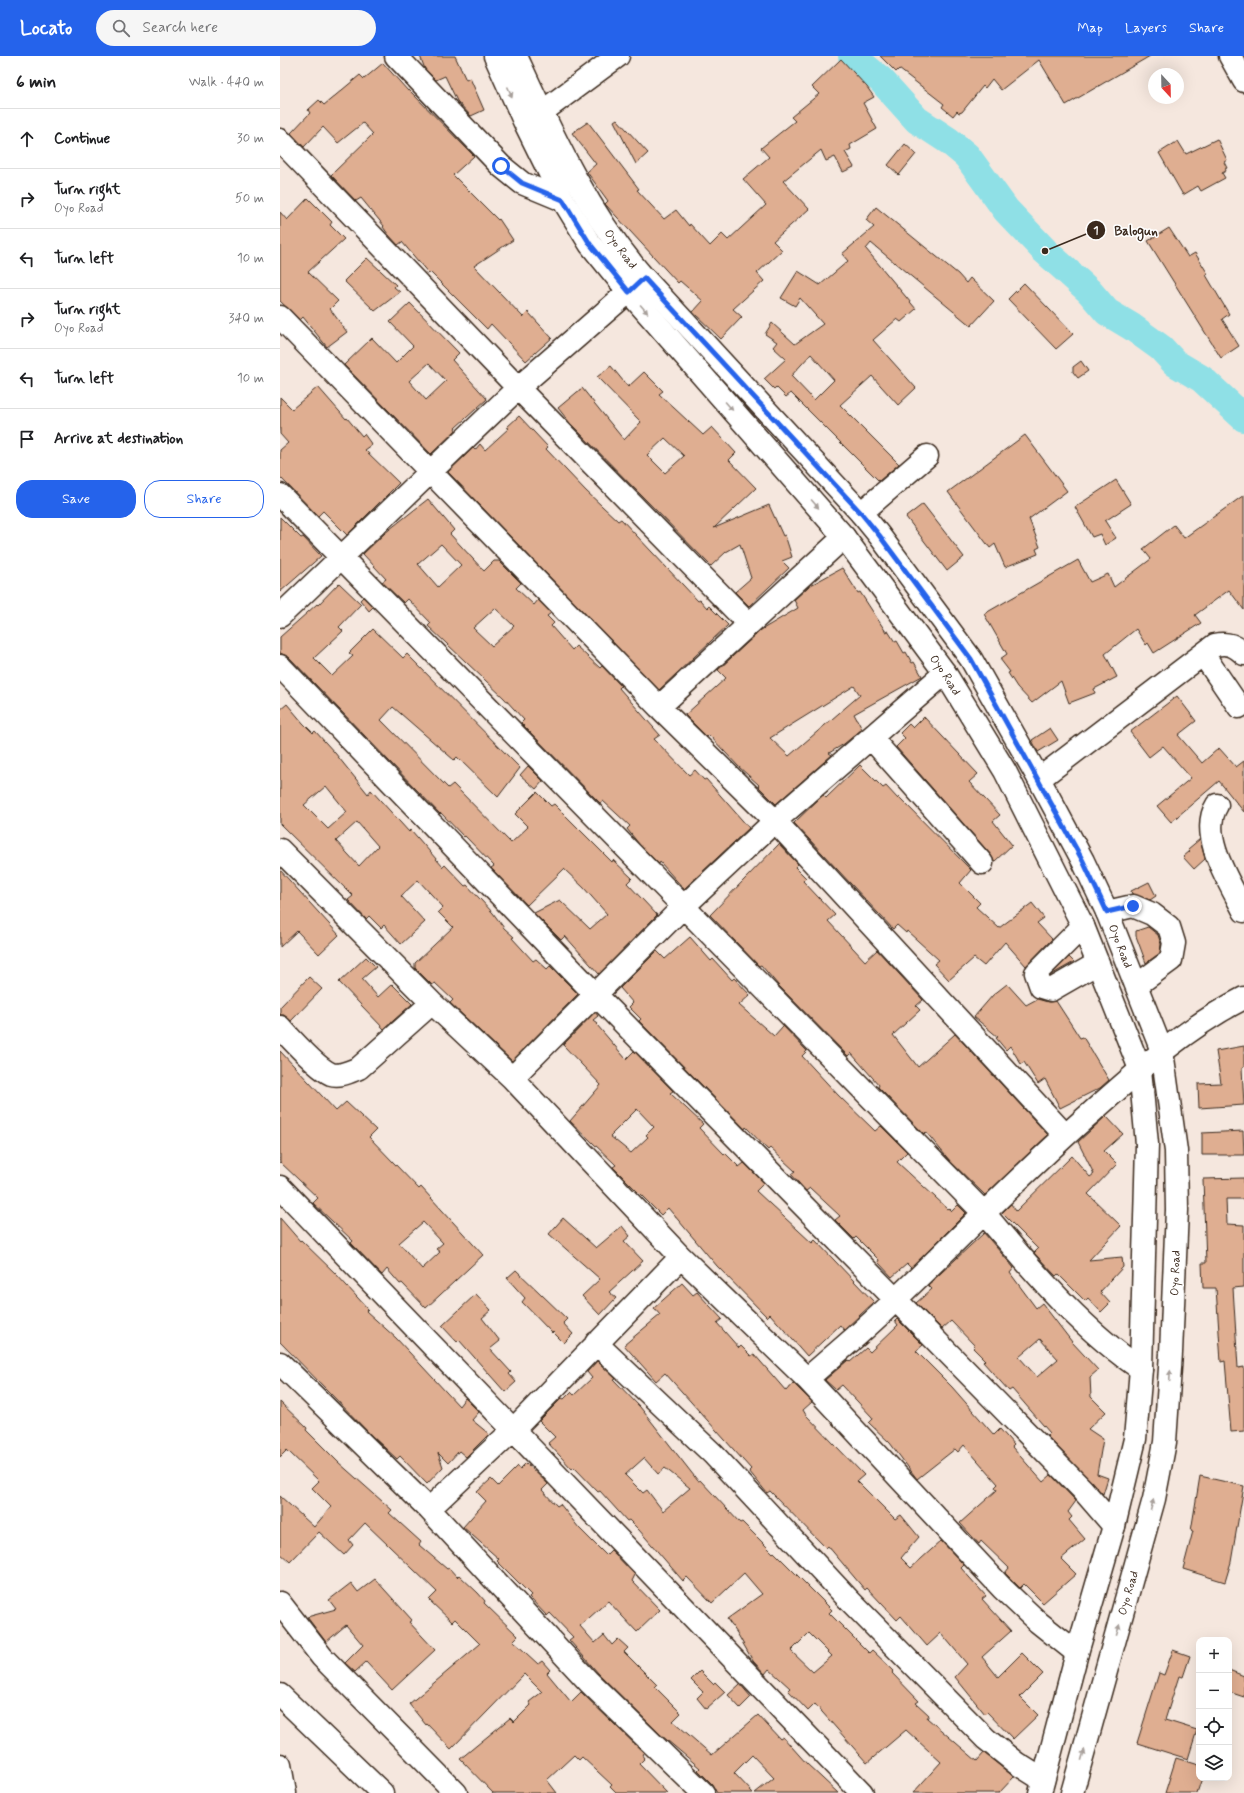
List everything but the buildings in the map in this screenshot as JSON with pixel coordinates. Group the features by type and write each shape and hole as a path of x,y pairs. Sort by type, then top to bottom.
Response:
{"street":[{"path":"396,56 501,166 522,183 563,200"},
{"name":"Oyo Road","path":"494,56 563,200 590,244 636,285 861,513 971,659 1039,779 1083,861 1107,912 1162,1051 1176,1151 1177,1210 1172,1346 1165,1442 1154,1499 1072,1793"},
{"name":"Oyo Road","path":"516,56 583,195 610,237 636,285 844,537 945,673 1005,771 1084,926 1140,1069 1147,1144 1141,1369 1135,1439 1114,1526 1077,1653 1042,1787"},
{"path":"542,112 618,56"},
{"path":"1230,56 1244,81"},
{"path":"280,140 518,388 749,624"},
{"path":"280,616 518,388 636,285"},
{"path":"280,317 659,707 775,821 1065,1135"},
{"path":"861,513 927,456"},
{"path":"280,495 341,559 684,906 983,1212 1038,1276 1096,1335 1141,1369"},
{"path":"659,707 844,537"},
{"path":"1039,779 1215,644 1226,642 1243,650"},
{"path":"1203,654 1239,707"},
{"path":"280,666 596,994 1082,1489 1114,1526"},
{"path":"512,1078 684,906 775,821 945,673"},
{"path":"871,738 982,862"},
{"path":"1217,805 1212,813 1210,822 1212,837 1220,863 1244,911"},
{"path":"280,850 432,1003 512,1078 681,1257 807,1378 1003,1589 1038,1622 1077,1653"},
{"path":"1107,912 1133,906 1152,914 1169,927 1174,943 1171,960 1137,985"},
{"path":"1084,926 1036,973 1041,987 1051,990 1098,963"},
{"path":"807,1378 896,1300 983,1212 1065,1135 1140,1069 1162,1051 1219,1011 1244,998"},
{"path":"280,1027 306,1055 332,1074 346,1073 359,1068 432,1003"},
{"path":"280,1187 862,1793"},
{"path":"429,1510 513,1430 681,1257"},
{"path":"596,1343 713,1454 850,1601 986,1739 1016,1763 1042,1787"},
{"path":"280,1363 429,1510 589,1682 703,1793"},
{"path":"280,1603 322,1656 456,1793"},
{"path":"280,1695 382,1793"},
{"path":"280,1765 284,1793"}],"waterway":[{"path":"852,56 881,80 917,120 949,141 967,156 1006,210 1045,251 1089,291 1107,312 1132,327 1161,348 1175,363 1202,379 1244,418"}],"place":[{"name":"Balogun","path":"1045,251"}],"route":[{"path":"501,166 522,183 563,200 590,244 629,292 644,278 725,368 861,513 971,659 1039,779 1083,861 1107,912 1133,906"}]}
